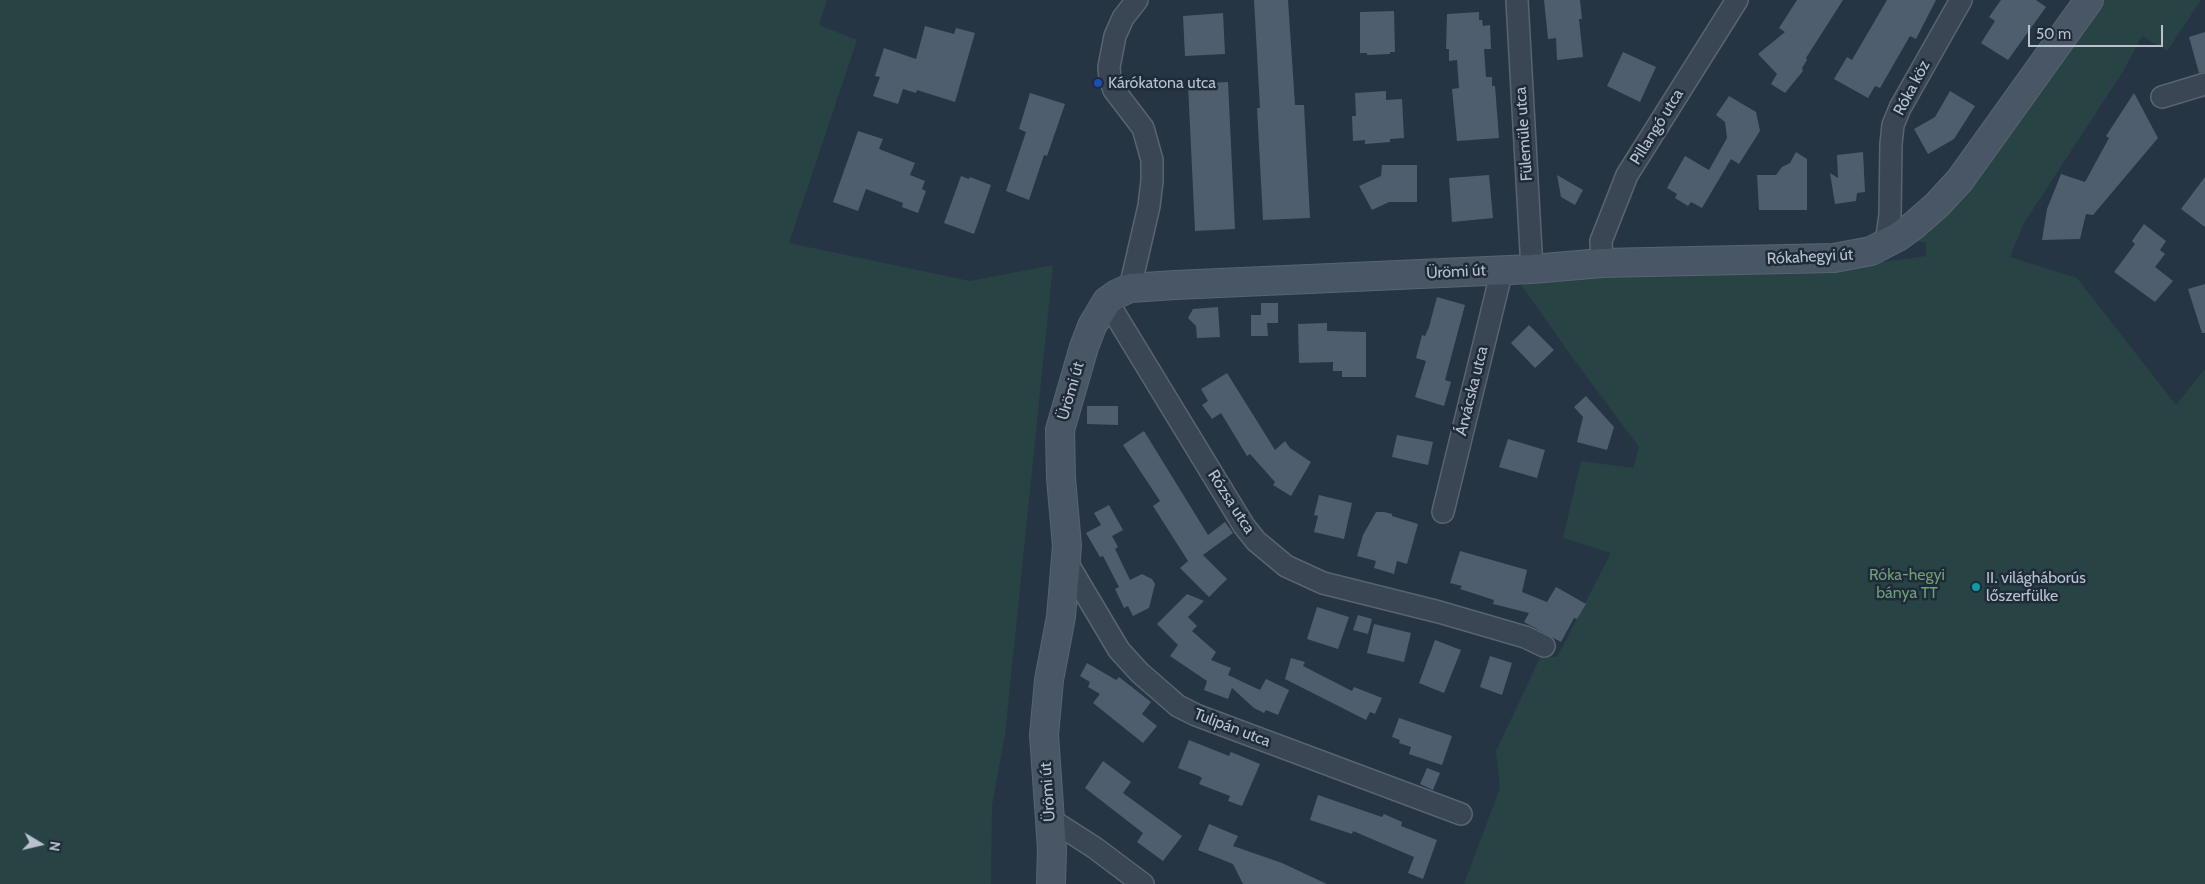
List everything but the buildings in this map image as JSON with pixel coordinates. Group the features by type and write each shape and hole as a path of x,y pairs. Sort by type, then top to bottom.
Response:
{"street":[{"path":"1119,295 1148,206 1152,181 1152,160 1149,142 1143,128 1114,90 1110,79 1109,67 1113,45 1122,18 1137,0"},
{"name":"Fülemüle utca","path":"1517,0 1532,269"},
{"name":"Pillangó utca","path":"1602,264 1601,241 1627,175 1737,0"},
{"name":"Róka köz","path":"1886,244 1890,215 1893,124 1900,108 1961,0"},
{"name":"Rókahegyi út","path":"1502,270 1602,264 1834,258 1871,251 1886,244 1913,226 1937,205 1960,180 2089,0"},
{"path":"2162,97 2205,84"},
{"name":"Ürömi út","path":"1051,884 1050,819 1044,734 1049,680 1061,616 1066,561 1066,527 1061,478 1060,430 1092,326 1119,295 1502,270"},
{"name":"Árvácska utca","path":"1443,512 1502,270"},
{"name":"Rózsa utca","path":"1119,295 1244,526 1256,541 1286,566 1323,583 1439,612 1525,637 1544,646"},
{"name":"Tulipán utca","path":"1066,561 1118,650 1140,673 1178,706 1196,715 1461,814"},
{"path":"1050,819 1095,848 1143,884"}],"green space":[{"path":"0,0 827,0 819,25 857,40 789,243 970,281 1053,265 1005,735 992,805 991,884 0,884"},
{"name":"Róka-hegyi bánya TT","path":"2080,0 2201,0 2167,51 2142,36 2122,73 2024,223 2010,257 2077,278 2176,405 2205,369 2205,884 1464,884 1500,788 1496,751 1541,656 1557,657 1611,553 1563,538 1581,461 1633,468 1639,447 1521,285 1560,277 1876,263 1926,256 1926,243 1917,241 1917,235 1943,214 1984,172"}],"place":[{"name":"Kárókatona utca","path":"1098,83"},
{"name":"II. világháborús lőszerfülke","path":"1976,587"}]}
